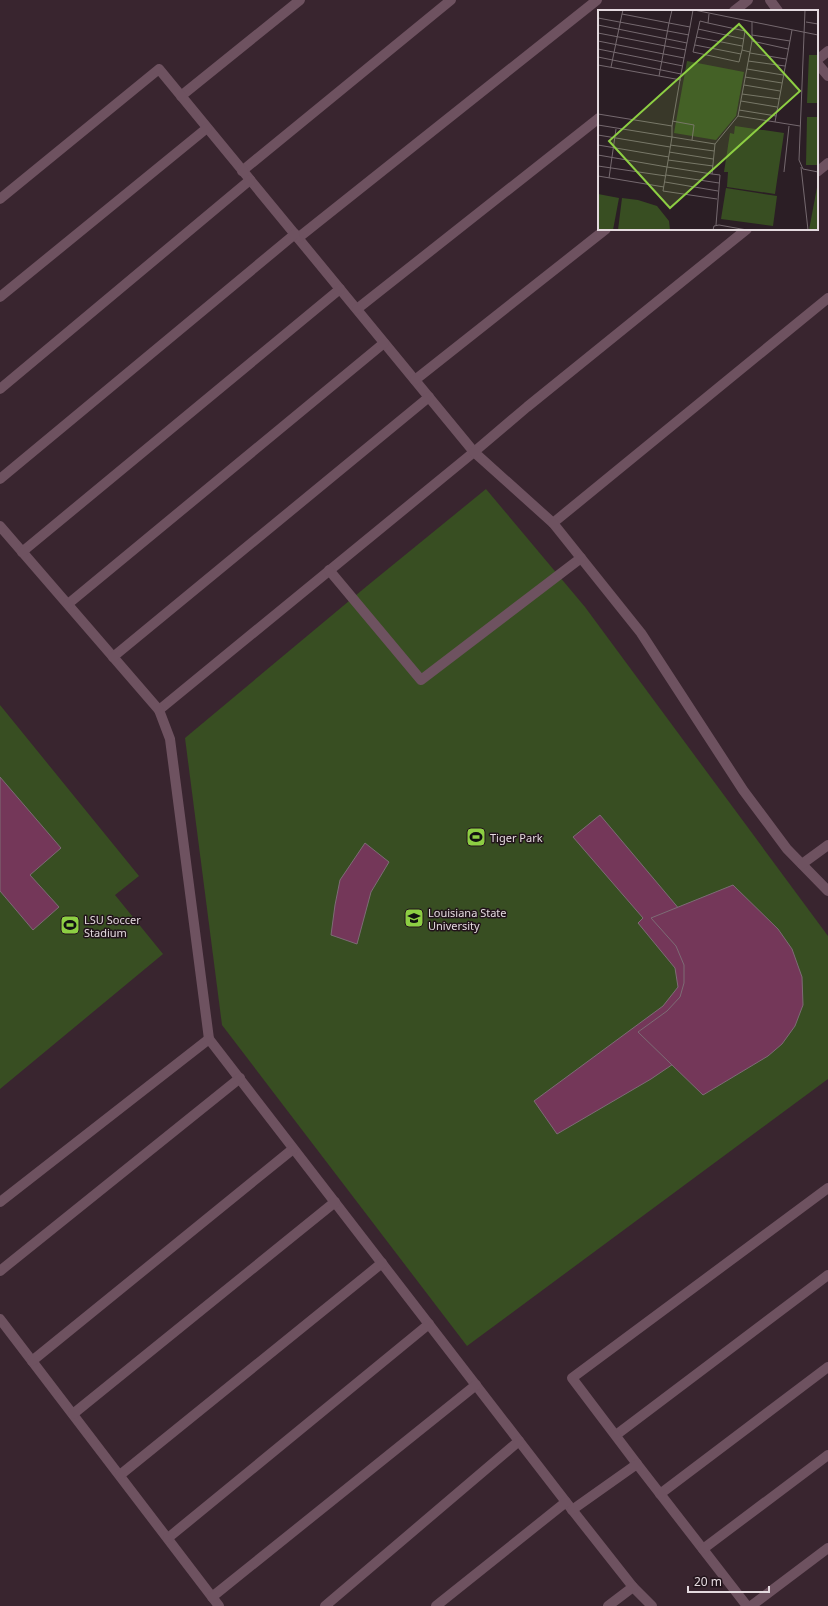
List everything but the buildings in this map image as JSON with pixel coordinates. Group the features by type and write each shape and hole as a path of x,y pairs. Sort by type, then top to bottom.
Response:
{"lane":[{"path":"181,96 300,0"},
{"path":"242,171 451,0"},
{"path":"0,479 297,236 597,0"},
{"path":"735,10 748,0"},
{"path":"770,0 777,10"},
{"path":"818,60 828,51"},
{"path":"818,62 828,76"},
{"path":"0,199 159,69 474,452 553,523 641,633 743,790 787,849 828,891"},
{"path":"357,309 598,119"},
{"path":"0,297 207,128"},
{"path":"818,171 828,163"},
{"path":"0,389 250,180"},
{"path":"415,380 605,230"},
{"path":"159,710 533,402 746,230"},
{"path":"22,552 340,289"},
{"path":"553,523 828,298"},
{"path":"68,604 384,343"},
{"path":"113,657 429,397"},
{"path":"0,526 159,710 170,740 209,1039 569,1506 633,1587 652,1606"},
{"path":"329,570 421,680 581,558"},
{"path":"802,864 828,845"},
{"path":"0,1202 209,1039"},
{"path":"0,1271 240,1078"},
{"path":"32,1361 293,1148"},
{"path":"747,1606 572,1378 828,1188"},
{"path":"73,1414 335,1202"},
{"path":"120,1475 382,1263"},
{"path":"616,1436 828,1275"},
{"path":"0,1319 219,1606"},
{"path":"168,1538 429,1324"},
{"path":"660,1494 828,1367"},
{"path":"212,1597 476,1385"},
{"path":"325,1606 519,1441"},
{"path":"703,1549 828,1455"},
{"path":"436,1606 569,1506 637,1464"},
{"path":"751,1606 828,1548"},
{"path":"608,1606 633,1587"}],"shaded area":[{"name":"Louisiana State University","path":"0,0 828,0 828,1606 0,1606"}],"green space":[{"name":"Tiger Park","path":"486,489 585,607 828,936 828,1079 467,1346 222,1025 185,738"},
{"name":"LSU Soccer Stadium","path":"0,705 139,876 115,895 163,954 0,1089"}],"place":[{"name":"Tiger Park","path":"476,837"},
{"name":"Louisiana State University","path":"414,918"},
{"name":"LSU Soccer Stadium","path":"70,925"}]}
